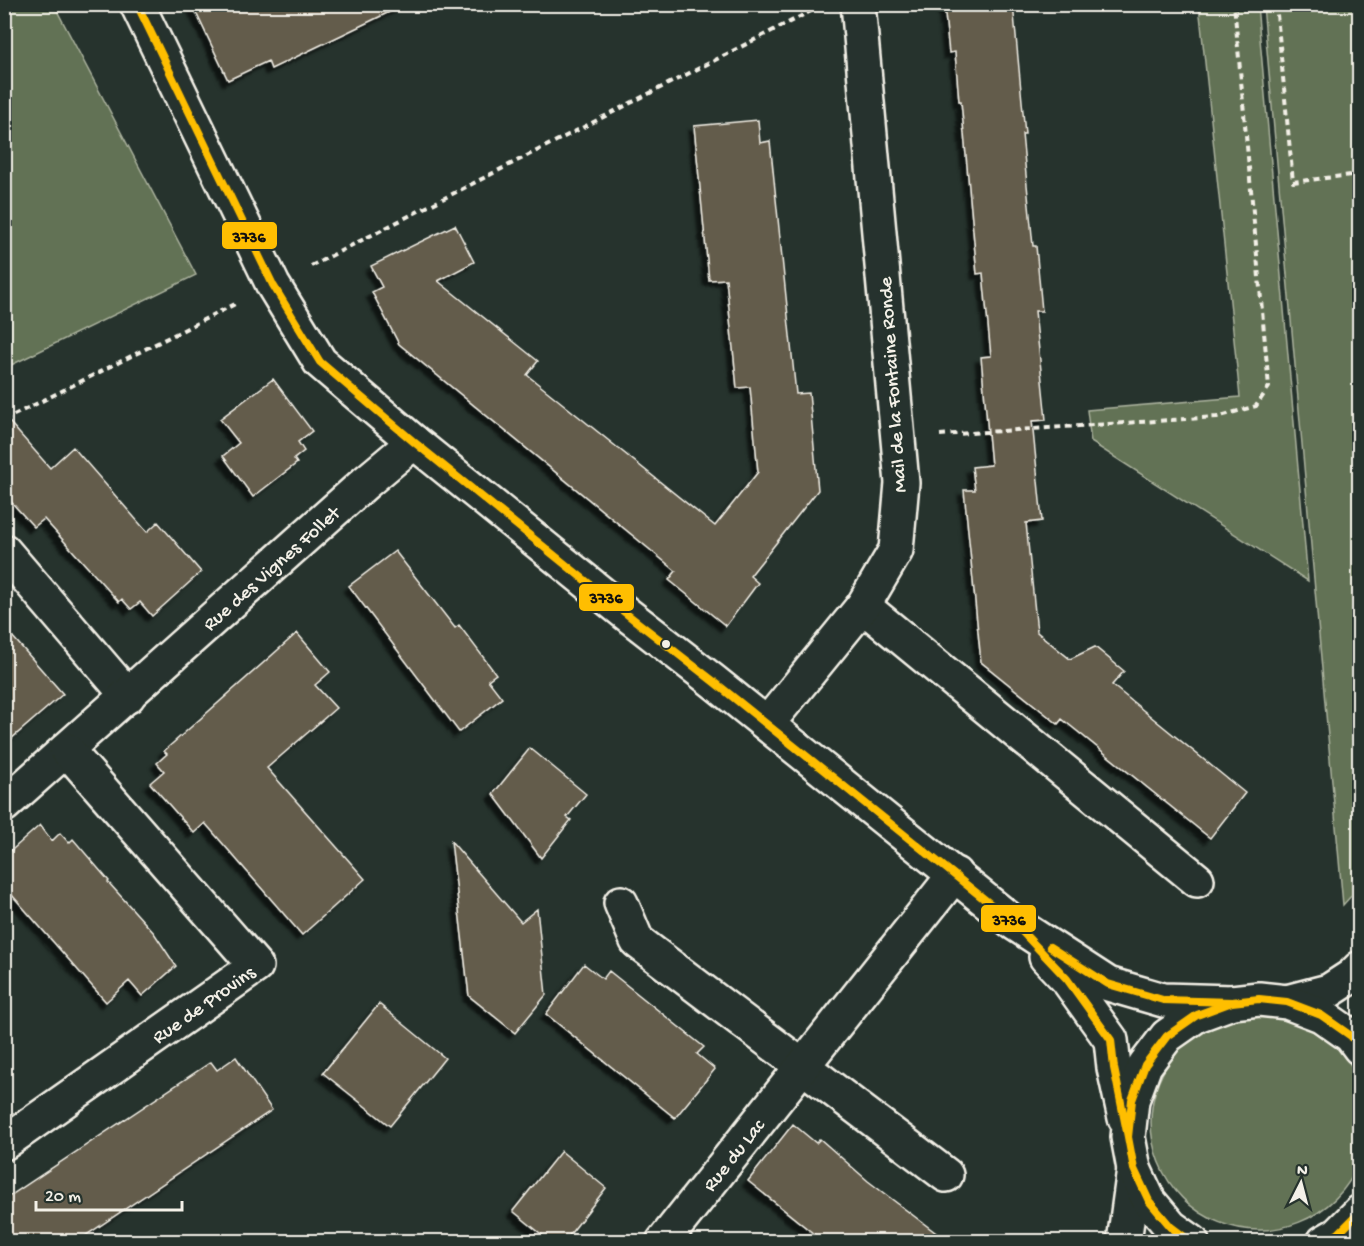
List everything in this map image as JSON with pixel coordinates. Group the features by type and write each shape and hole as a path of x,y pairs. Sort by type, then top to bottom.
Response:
{"street":[{"path":"137,4 273,285 320,362 414,442 628,615 1014,923 1108,984 1163,1000 1232,1002 1259,999 1287,1002 1322,1015 1351,1036 1359,1048"},
{"name":"Mail de la Fontaine Ronde","path":"767,724 863,606 896,550 902,483 858,4"},
{"name":"Rue des Vignes Follet","path":"4,806 365,483 414,442"},
{"path":"4,551 128,696"},
{"path":"863,606 1197,880"},
{"name":"Rue de Provins","path":"4,1143 256,966 67,750"},
{"name":"Rue du Lac","path":"663,1242 955,874"},
{"path":"621,903 637,941 946,1175"},
{"path":"1014,923 1067,979 1111,1040 1114,1068 1134,1169 1149,1201 1171,1227 1192,1242"},
{"path":"1287,1002 1329,991 1352,976 1359,968"},
{"path":"1128,1137 1132,1100 1145,1065 1167,1036 1197,1015 1232,1002"},
{"path":"1124,1242 1134,1169"},
{"path":"1324,1242 1338,1234 1359,1212"}],"path":[{"path":"4,420 823,4"},
{"path":"898,438 1217,417 1256,406 1269,387 1234,4"},
{"path":"1276,4 1293,182 1359,174"}],"green space":[{"path":"5,4 54,5 196,275 5,368"},
{"path":"1199,5 1257,5 1308,581 1091,442 1087,410 1240,397"},
{"path":"1263,5 1359,5 1360,886 1343,905"},
{"path":"1259,1014 1280,1016 1300,1022 1319,1032 1335,1046 1349,1062 1359,1081 1365,1101 1367,1122 1365,1143 1359,1163 1349,1182 1335,1198 1319,1212 1300,1222 1280,1228 1259,1230 1238,1228 1218,1222 1199,1212 1183,1198 1169,1182 1159,1163 1153,1143 1151,1122 1153,1101 1159,1081 1169,1062 1183,1046 1199,1032 1218,1022 1238,1016"}],"building":[{"path":"192,4 406,4 271,69 268,61 228,80"},
{"path":"944,4 1013,4 1025,134 1022,134 1042,311 1035,311 1046,420 1032,421 1042,521 1026,523 1037,632 1070,659 1095,647 1124,671 1112,685 1245,793 1210,838 1062,719 1058,724 981,662 964,490 975,490 972,467 991,465 981,357 991,356 983,273 977,274 955,52 949,53"},
{"path":"758,120 760,143 770,141 796,394 809,393 818,490 750,576 758,583 726,626 669,580 676,571 399,344 372,292 382,287 371,266 455,225 474,262 438,281 538,361 527,375 715,526 758,472 750,387 737,388 726,279 709,280 694,126"},
{"path":"273,379 312,431 298,442 304,451 294,459 297,463 253,497 223,456 239,443 220,419"},
{"path":"4,416 50,468 73,447 147,532 158,522 201,572 152,616 140,602 131,609 122,599 119,602 44,519 34,527 4,494"},
{"path":"395,551 455,628 459,625 496,674 488,680 502,698 459,732 349,586"},
{"path":"4,627 63,694 4,745"},
{"path":"297,633 330,672 315,685 336,708 267,768 365,879 302,935 205,823 194,833 150,783 164,771 157,763 167,754 164,751"},
{"path":"530,748 586,794 567,817 571,820 541,858 493,794"},
{"path":"40,825 52,841 60,833 69,843 73,839 154,933 176,966 142,996 129,981 106,1002 4,886 4,857"},
{"path":"451,841 521,922 537,909 546,995 515,1033 469,996"},
{"path":"584,964 603,979 609,971 704,1047 697,1054 715,1069 675,1118 546,1014"},
{"path":"379,1004 445,1058 390,1126 323,1073"},
{"path":"236,1057 272,1110 76,1242 4,1242 4,1200 211,1062 217,1070"},
{"path":"793,1124 816,1143 820,1139 868,1181 948,1242 824,1242 748,1181"},
{"path":"561,1151 606,1188 564,1242 551,1242 513,1211"}],"transit line":[{"name":"3736","path":"137,4 273,285 320,362 414,442 628,615 1014,923 1067,979 1111,1040 1114,1068 1128,1137"},
{"name":"3736","path":"1050,947 1108,984 1163,1000 1232,1002"},
{"name":"3736","path":"1191,1242 1171,1227 1149,1201 1134,1169 1128,1137 1132,1100 1145,1065 1167,1036 1197,1015 1232,1002 1259,999 1287,1002 1321,1015 1351,1036 1360,1047"},
{"name":"3736","path":"1325,1242 1338,1234 1360,1212"}]}
